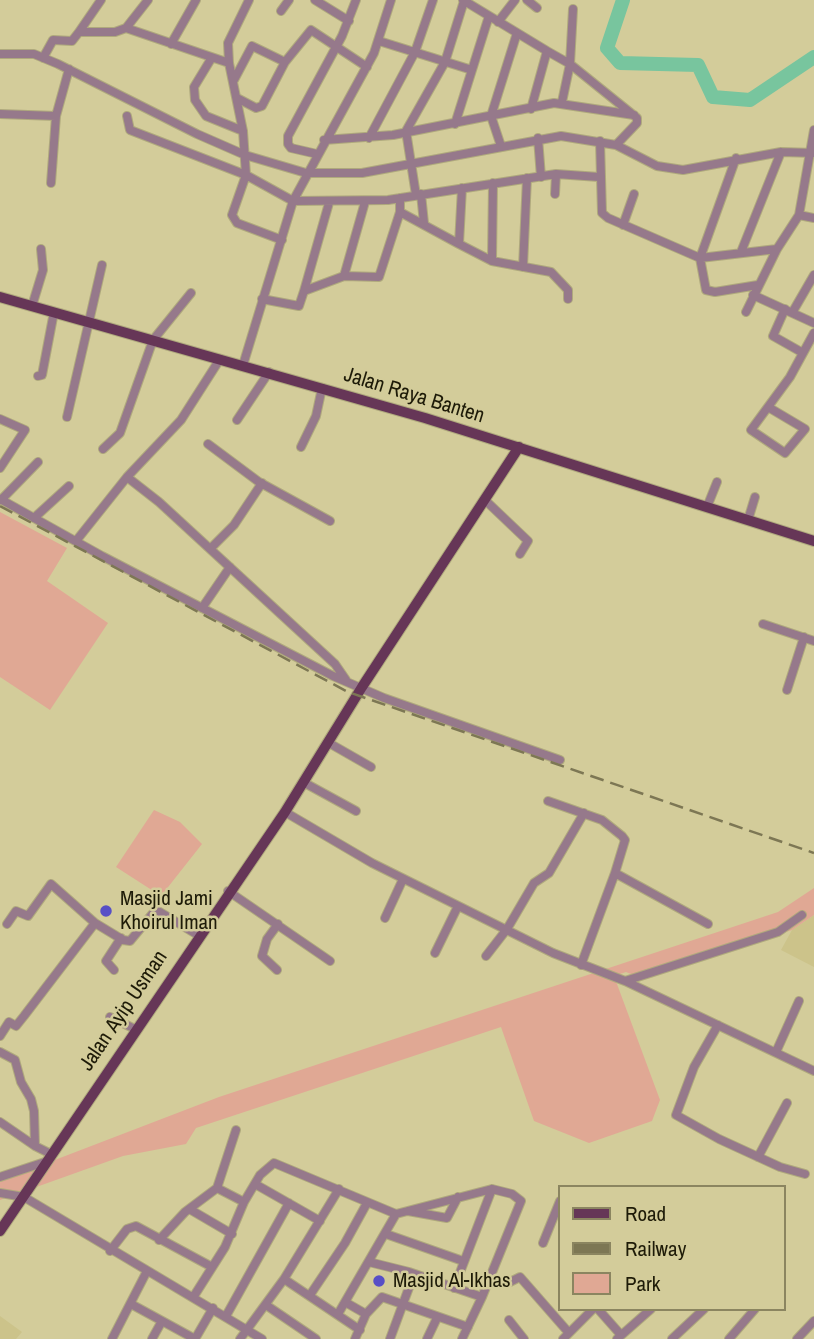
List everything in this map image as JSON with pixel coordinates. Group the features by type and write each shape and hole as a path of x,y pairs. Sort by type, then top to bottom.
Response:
{"main road":[{"name":"Jalan Raya Banten","path":"0,298 323,388 814,541"},
{"name":"Jalan Ayip Usman","path":"0,1231 198,935 285,811 362,687 519,447"}],"street":[{"path":"43,58 52,40 72,41 101,0"},
{"path":"79,32 115,32 125,28 148,0"},
{"path":"171,44 196,0"},
{"path":"249,0 231,34 229,63 243,131 246,175 232,215 237,223 282,240"},
{"path":"281,11 289,0"},
{"path":"315,0 349,21"},
{"path":"317,154 291,148 288,140 337,47 356,0"},
{"path":"243,365 293,201 324,140 367,67 379,41 391,0"},
{"path":"369,138 415,52 433,0"},
{"path":"424,223 406,131 445,62 463,0 570,64 635,115 637,123 616,145"},
{"path":"498,22 515,0"},
{"path":"527,0 537,8"},
{"path":"562,102 570,64 573,9"},
{"path":"455,124 489,16"},
{"path":"125,28 229,63"},
{"path":"237,98 260,108 285,62 311,30 367,67"},
{"path":"500,146 491,116 517,33"},
{"path":"379,41 472,70"},
{"path":"234,80 252,46 285,62"},
{"path":"531,109 547,51"},
{"path":"0,54 18,52 43,58 245,155 306,173 362,173 538,138 579,136 616,145 657,166 683,170 736,158 781,152 811,152"},
{"path":"211,59 194,87 195,100 206,116 243,131"},
{"path":"51,183 56,116 69,69"},
{"path":"324,140 369,138 562,102 635,115"},
{"path":"0,114 56,116"},
{"path":"127,116 130,130 246,175 293,201 365,202 527,177 556,174 599,177"},
{"path":"746,312 777,249 799,215 814,130"},
{"path":"538,138 541,177"},
{"path":"600,141 602,213 623,225 700,258 777,249"},
{"path":"741,252 781,152"},
{"path":"736,158 700,258 706,290 715,292 758,285"},
{"path":"555,194 556,174"},
{"path":"523,267 527,177"},
{"path":"492,261 493,183"},
{"path":"803,185 814,187"},
{"path":"459,244 461,188"},
{"path":"623,225 635,194"},
{"path":"304,291 344,276 379,277 400,212 400,198"},
{"path":"344,276 365,202"},
{"path":"262,299 299,306 329,203"},
{"path":"400,212 492,261 551,272 568,290 568,299"},
{"path":"799,215 814,218"},
{"path":"32,306 43,270 41,249"},
{"path":"67,417 102,265"},
{"path":"803,353 773,336 814,275"},
{"path":"103,449 122,428 153,340 191,293"},
{"path":"753,295 814,323"},
{"path":"37,376 42,375 54,312"},
{"path":"768,407 805,429 785,453 751,432 814,333"},
{"path":"76,541 127,477 181,420 220,359"},
{"path":"237,420 269,372"},
{"path":"301,447 316,416 323,388"},
{"path":"0,419 25,430 0,468"},
{"path":"208,444 262,484 330,521"},
{"path":"38,461 1,499 202,608 384,698 560,760"},
{"path":"127,477 335,664 346,680"},
{"path":"707,507 717,482"},
{"path":"210,549 234,525 262,484"},
{"path":"34,518 69,486"},
{"path":"748,520 755,497"},
{"path":"486,501 528,541 520,554"},
{"path":"202,608 230,567"},
{"path":"763,624 811,639 787,690"},
{"path":"329,743 371,766"},
{"path":"303,782 356,811"},
{"path":"548,801 609,825 625,840 581,965"},
{"path":"285,811 334,842 458,906 581,965 625,981 814,1070"},
{"path":"486,956 507,929 534,883 549,873 584,813"},
{"path":"615,873 708,924"},
{"path":"384,918 403,879"},
{"path":"6,924 16,911 28,916 51,884 95,923 121,938 130,941 154,912 158,911 198,935"},
{"path":"228,891 330,961"},
{"path":"435,953 458,906"},
{"path":"625,981 778,932 802,915"},
{"path":"0,1036 9,1022 16,1026 95,923"},
{"path":"277,970 262,956 267,939 278,924"},
{"path":"114,970 106,961 121,938"},
{"path":"776,1052 799,1001"},
{"path":"110,1017 135,1029"},
{"path":"718,1025 694,1067 676,1115 758,1157 805,1174"},
{"path":"0,1052 15,1060 21,1082 31,1099 35,1146"},
{"path":"758,1157 787,1103"},
{"path":"0,1177 48,1158 3,1125"},
{"path":"159,1240 185,1212 217,1188 236,1130"},
{"path":"194,1296 232,1234 244,1202 266,1168 274,1164 367,1203 400,1212 447,1218 458,1197"},
{"path":"255,1184 320,1221"},
{"path":"217,1188 244,1202"},
{"path":"240,1339 284,1279 339,1189"},
{"path":"454,1287 492,1189"},
{"path":"338,1314 400,1212 492,1189 518,1196 521,1201 482,1297 461,1339"},
{"path":"0,1194 24,1197 110,1251 194,1296 262,1339"},
{"path":"226,1316 289,1203"},
{"path":"310,1295 345,1243 367,1203"},
{"path":"543,1242 558,1206"},
{"path":"191,1210 232,1234"},
{"path":"110,1251 131,1226 212,1267"},
{"path":"386,1234 463,1261"},
{"path":"369,1262 482,1297"},
{"path":"112,1339 147,1271"},
{"path":"390,1339 414,1274"},
{"path":"510,1282 520,1277 566,1336 591,1311"},
{"path":"284,1279 360,1330"},
{"path":"355,1339 366,1314 382,1297 468,1327"},
{"path":"345,1303 366,1314"},
{"path":"131,1304 195,1339 213,1308"},
{"path":"266,1305 316,1339"},
{"path":"600,1311 619,1337 648,1311"},
{"path":"672,1339 702,1311"},
{"path":"730,1338 749,1311"},
{"path":"427,1339 437,1318"},
{"path":"509,1320 524,1339"},
{"path":"152,1339 162,1321"},
{"path":"797,1339 814,1321"}],"shaded area":[{"path":"814,915 814,967 781,950 792,930"},
{"path":"0,1316 22,1332 16,1339 0,1339"}],"green space":[{"path":"0,512 67,548 47,581 108,623 50,710 0,677"},
{"path":"154,810 180,822 202,844 161,896 116,867"},
{"path":"814,888 814,915 792,930 643,979 626,972 614,976 660,1100 652,1121 589,1143 534,1121 501,1027 196,1128 186,1144 123,1156 0,1200 0,1181 219,1097 778,912"}],"waterway":[{"path":"623,0 607,48 620,63 698,65 713,97 750,100 814,57"}],"railway":[{"path":"0,506 348,692 814,853"}],"place":[{"name":"Masjid Jami Khoirul Iman","path":"106,911"},
{"name":"Masjid Al-Ikhas","path":"379,1281"}]}
